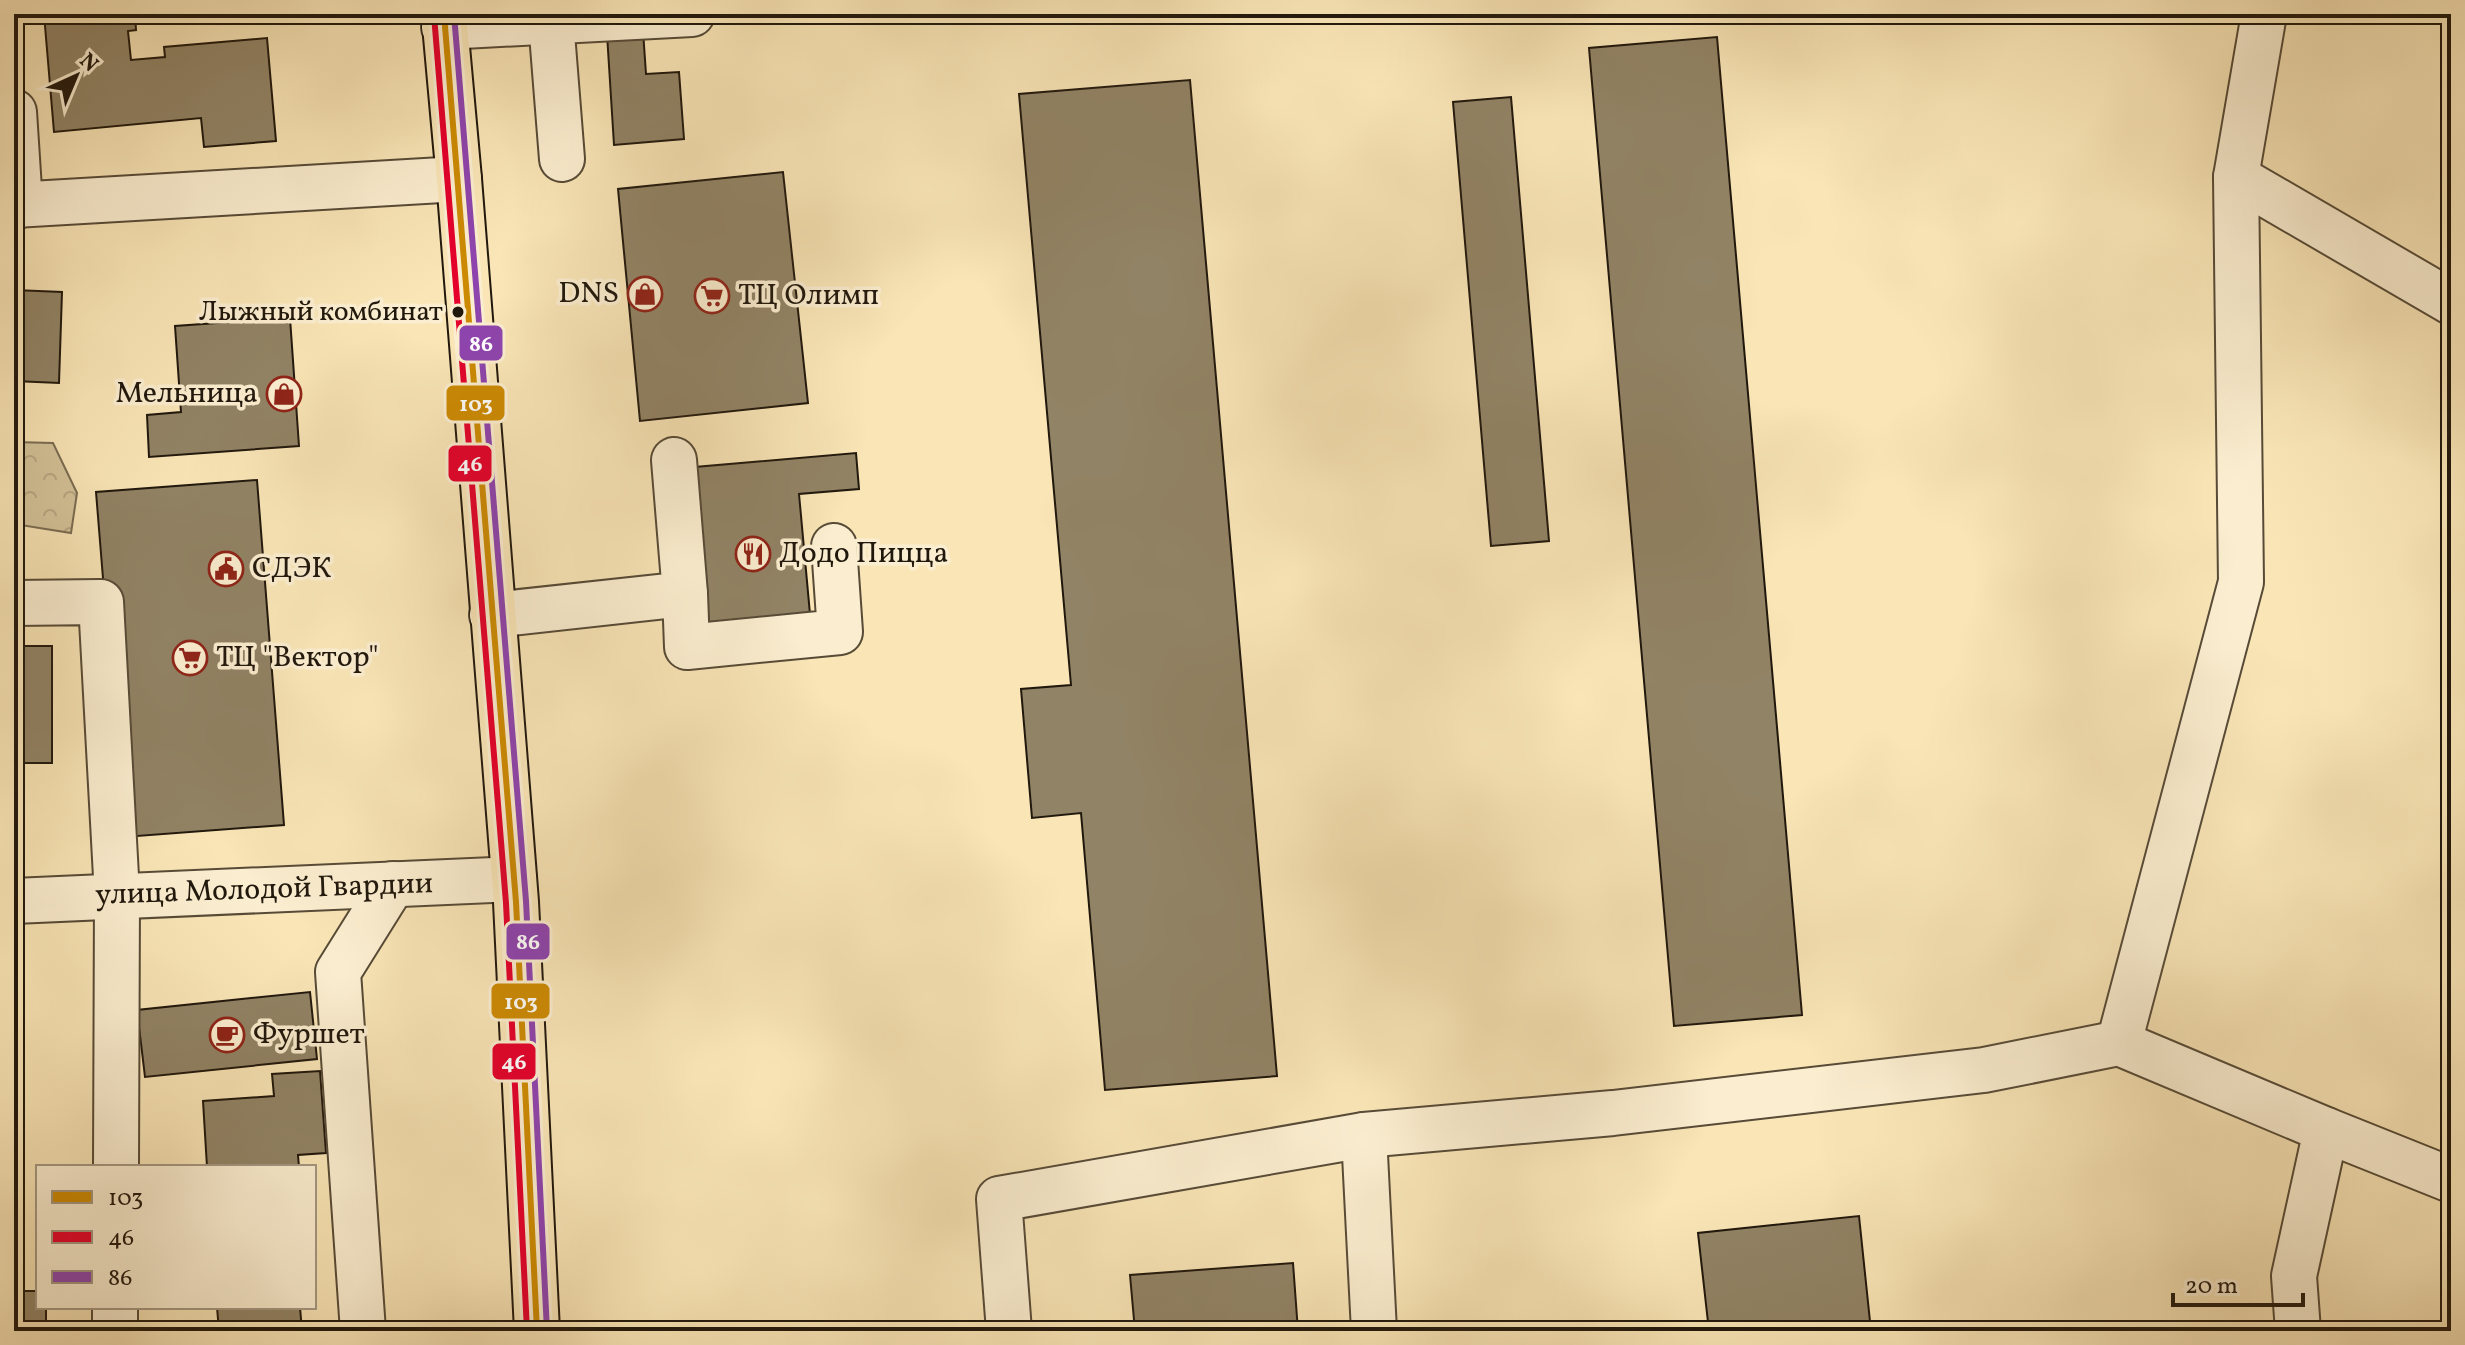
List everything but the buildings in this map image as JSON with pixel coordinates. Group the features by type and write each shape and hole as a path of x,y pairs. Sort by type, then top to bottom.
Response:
{"main road":[{"path":"444,20 514,879 537,1331"}],"street":[{"path":"444,20 551,21 692,14"},
{"path":"2119,1043 2241,582 2236,177 2264,14"},
{"path":"551,21 562,159"},
{"path":"14,112 17,205 459,179"},
{"path":"2236,177 2451,302"},
{"path":"674,460 687,647 840,632 834,546"},
{"path":"492,615 685,594"},
{"path":"14,603 101,602 117,895 116,1165"},
{"name":"улица Молодой Гвардии","path":"14,901 514,879"},
{"path":"363,1331 338,972 393,884"},
{"path":"1009,1331 999,1199 1364,1135 1613,1113 1984,1070 2119,1043 2451,1180"},
{"path":"2298,1331 2294,1276 2326,1130"},
{"path":"1364,1135 1374,1331"},
{"path":"115,1309 115,1331"}],"green space":[{"path":"14,442 53,443 77,493 71,533 14,524"}],"transit line":[{"name":"103","path":"444,14 516,902 537,1331"},
{"name":"86","path":"454,14 526,901 547,1331"},
{"name":"46","path":"434,15 506,903 527,1331"}],"place":[{"name":"DNS","path":"645,294"},
{"name":"ТЦ Олимп","path":"712,296"},
{"name":"Лыжный комбинат","path":"458,312"},
{"name":"Мельница","path":"284,394"},
{"name":"Додо Пицца","path":"753,554"},
{"name":"СДЭК","path":"226,569"},
{"name":"ТЦ \"Вектор\"","path":"190,658"},
{"name":"Фуршет","path":"227,1035"}]}
